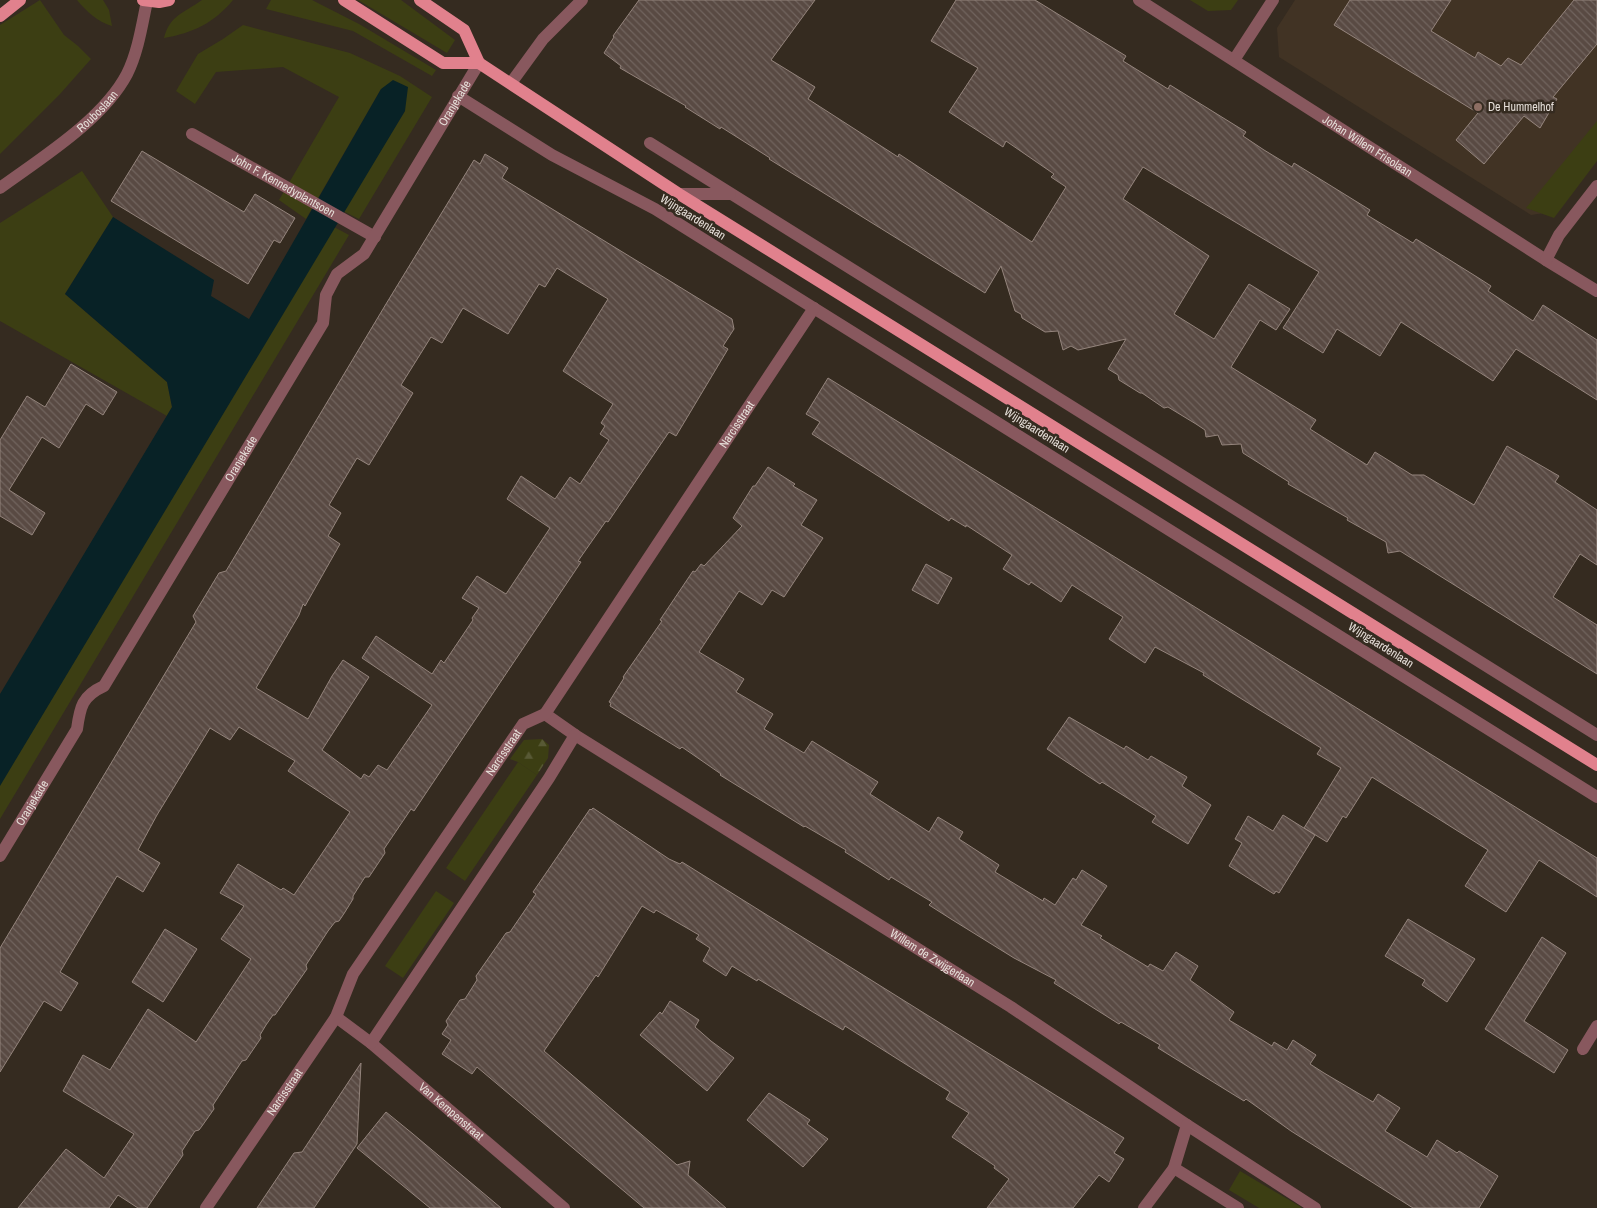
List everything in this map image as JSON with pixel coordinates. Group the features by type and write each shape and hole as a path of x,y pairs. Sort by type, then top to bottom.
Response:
{"main road":[{"path":"0,16 20,0"},
{"path":"145,1 168,0"},
{"path":"344,0 443,63 479,63 464,30 420,0"},
{"name":"Wijngaardenlaan","path":"479,63 679,194 1597,765"}],"street":[{"path":"511,83 543,39 582,0"},
{"name":"Johan Willem Frisolaan","path":"1139,0 1597,291"},
{"path":"1234,60 1273,0"},
{"name":"Rouboslaan","path":"0,188 85,124 104,106 120,86 132,61 145,1"},
{"name":"Oranjekade","path":"0,856 77,729 80,710 90,692 104,686 323,323 326,295 337,274 364,254 479,63"},
{"name":"Wijngaardenlaan","path":"458,96 552,155 656,209 1597,796"},
{"name":"John F. Kennedyplantsoen","path":"192,134 375,237"},
{"path":"650,144 1597,735"},
{"path":"1546,260 1559,235 1597,186"},
{"name":"Wijngaardenlaan","path":"679,194 730,194"},
{"name":"Narcisstraat","path":"206,1208 336,1017 353,974 523,724 545,714 814,308"},
{"name":"Willem de Zwijgerlaan","path":"545,714 575,735 1011,1007 1315,1208"},
{"path":"370,1043 549,778 575,735"},
{"name":"Van Kempenstraat","path":"336,1017 370,1043 564,1208"},
{"path":"1583,1049 1597,1026"},
{"path":"1144,1208 1174,1168 1187,1125"},
{"path":"1174,1168 1238,1208"}],"shaded area":[{"name":"De Hummelhof","path":"1295,0 1597,0 1597,157 1557,211 1531,215 1279,57 1277,28"}],"green space":[{"path":"40,0 64,35 91,59 60,94 0,154 0,25"},
{"path":"77,0 103,0 109,10 112,26 93,16"},
{"path":"202,0 233,0 218,15 202,26 164,38 174,19"},
{"path":"271,0 312,0 359,24 436,70 432,76 353,31 266,9"},
{"path":"358,0 401,0 455,40 447,53"},
{"path":"1190,0 1238,0 1231,10 1208,11"},
{"path":"243,25 350,53 400,76 432,97 359,219 343,211 405,111 381,89 306,219 279,200 339,97 283,67 216,72 195,104 176,91 198,54"},
{"path":"1597,121 1597,161 1554,218 1526,208"},
{"path":"82,171 113,217 65,294 167,382 172,407 167,416 0,321 0,223"},
{"path":"334,227 349,235 0,819 0,784"},
{"path":"542,739 549,745 548,758 537,775 510,759 524,740"},
{"path":"518,762 537,775 465,881 446,868"},
{"path":"436,891 454,903 403,978 385,966"},
{"path":"1240,1171 1301,1208 1259,1208 1229,1190"}],"water":[{"path":"393,80 408,87 405,111 0,786 0,694 172,407 167,382 65,294 113,217 214,280 211,296 249,319 381,89"}],"building":[{"path":"639,0 815,0 771,60 815,87 808,99 898,157 899,154 1032,242 1066,187 1051,177 1054,174 1006,141 1003,147 949,112 978,68 931,41 956,0 1035,0 1126,56 1123,61 1168,89 1170,85 1246,132 1243,136 1264,150 1292,167 1294,163 1370,210 1367,215 1413,243 1416,239 1491,286 1488,291 1533,321 1543,305 1597,340 1597,400 1516,349 1493,381 1401,322 1380,356 1337,329 1323,353 1283,328 1319,272 1143,167 1123,199 1209,256 1174,314 1214,339 1249,284 1290,309 1276,330 1260,320 1231,367 1316,420 1310,429 1367,465 1375,452 1412,475 1424,475 1474,505 1507,446 1559,476 1555,482 1597,510 1597,565 1580,554 1553,597 1597,625 1597,674 1400,551 1388,553 1386,542 1288,484 1289,482 1243,453 1241,444 1222,445 1218,435 1206,437 1205,430 1196,424 1168,407 1164,408 1119,380 1118,375 1108,369 1126,339 1078,350 1071,346 1063,350 1058,331 1045,332 1022,318 1021,314 1015,311 1001,266 985,293 769,159 721,127 720,129 686,106 620,68 621,66 604,53 613,36"},
{"path":"1350,0 1451,0 1431,31 1475,58 1478,52 1501,66 1508,58 1521,65 1574,0 1597,0 1597,44 1553,97 1557,99 1540,128 1524,116 1484,164 1456,140 1478,113 1334,25"},
{"path":"142,151 244,212 255,194 295,218 280,243 274,240 248,284 111,201"},
{"path":"485,154 508,168 502,178 732,319 734,329 723,346 728,349 676,436 669,432 608,522 606,521 578,561 581,562 414,811 411,809 384,849 385,853 369,877 365,877 339,921 335,922 328,931 306,965 307,969 266,1025 260,1035 261,1038 246,1060 242,1061 213,1105 214,1109 199,1130 195,1131 182,1151 183,1155 147,1208 138,1208 118,1195 109,1208 18,1208 66,1149 104,1178 134,1134 63,1091 83,1055 110,1070 148,1009 196,1042 251,959 221,939 244,906 220,893 238,864 281,890 283,888 294,895 350,812 288,771 295,761 239,727 230,740 210,728 138,850 160,863 143,892 117,876 60,972 78,983 61,1011 44,1001 0,1072 0,948 196,622 193,616 219,573 226,571 474,160 480,164","holes":["557,268 608,299 563,371 613,404 601,423 605,426 600,434 609,440 580,484 570,477 555,499 521,476 507,499 550,528 506,594 477,576 462,598 479,608 444,663 441,660 432,674 376,636 362,658 432,705 387,770 378,765 369,777 364,774 361,779 322,750 369,677 343,660 308,719 256,688 299,615 303,604 305,606 340,544 328,536 341,513 329,505 357,458 369,465 413,393 401,385 431,337 442,343 463,308 508,334 539,284 545,287"]},
{"path":"71,364 117,392 103,415 86,404 59,448 42,437 9,490 45,513 32,535 0,516 0,440 27,396 45,407"},
{"path":"828,378 1597,858 1597,897 1539,860 1506,912 1465,886 1488,850 1372,777 1346,818 1343,816 1327,842 1304,828 1341,768 1317,754 1321,748 1203,675 1204,673 1155,647 1145,663 1109,639 1123,617 1072,585 1061,602 1031,582 1029,585 1003,569 1012,555 966,525 966,527 951,518 949,521 812,434 820,422 806,414"},
{"path":"768,467 795,484 793,486 817,500 801,525 823,538 784,597 772,590 762,605 739,591 699,652 744,679 736,692 773,714 764,729 804,753 812,741 878,782 870,794 929,832 938,817 963,832 959,839 999,865 995,872 1043,901 1044,898 1055,905 1073,878 1076,880 1082,870 1107,886 1081,925 1102,936 1100,938 1148,967 1150,964 1163,971 1176,952 1198,966 1190,980 1234,1012 1229,1020 1272,1046 1274,1042 1287,1050 1293,1040 1316,1055 1310,1064 1324,1073 1373,1102 1378,1094 1400,1108 1385,1131 1427,1157 1437,1140 1457,1153 1459,1151 1498,1176 1479,1208 1413,1208 1291,1131 1246,1099 1244,1101 1158,1048 1160,1045 1121,1022 1119,1024 1054,983 1056,980 1014,958 929,905 932,902 891,877 889,880 845,852 846,850 804,827 720,775 682,747 680,749 610,706 611,703 609,702 623,677 662,621 660,620 693,571 695,572 701,564 704,566 742,526 733,518 753,486 755,486"},
{"path":"926,564 952,578 938,604 912,590"},
{"path":"1069,717 1124,749 1126,746 1148,760 1151,756 1187,777 1182,786 1211,805 1188,844 1152,822 1156,816 1102,782 1100,784 1047,749"},
{"path":"593,808 669,859 680,864 682,862 1124,1138 1114,1153 1124,1159 1109,1182 1099,1175 1073,1208 987,1208 1009,1179 994,1168 995,1166 952,1137 969,1113 946,1099 950,1092 845,1026 843,1030 758,979 757,981 732,966 726,976 703,961 710,948 696,939 699,935 656,910 654,913 642,906 598,977 596,975 544,1051 677,1165 690,1161 688,1175 726,1208 644,1208 477,1067 472,1074 442,1054 451,1040 442,1034 448,1025 446,1021 460,1000 465,999 477,980 476,976 506,933 510,932 536,894 533,892 590,809"},
{"path":"1283,815 1315,835 1279,893 1276,891 1274,894 1229,866 1242,843 1235,839 1248,816 1273,831"},
{"path":"1408,919 1475,959 1447,1002 1422,985 1425,980 1385,956"},
{"path":"165,929 197,949 163,1002 132,982"},
{"path":"1542,937 1566,953 1524,1021 1568,1050 1554,1073 1485,1029"},
{"path":"670,1001 699,1020 695,1027 734,1058 707,1091 640,1035 660,1012 662,1014"},
{"path":"361,1063 357,1144 314,1208 257,1208 294,1153 302,1152"},
{"path":"769,1093 810,1120 807,1124 828,1139 803,1167 747,1120"},
{"path":"386,1112 501,1208 430,1208 357,1148"}],"place":[{"name":"De Hummelhof","path":"1478,107"}]}
